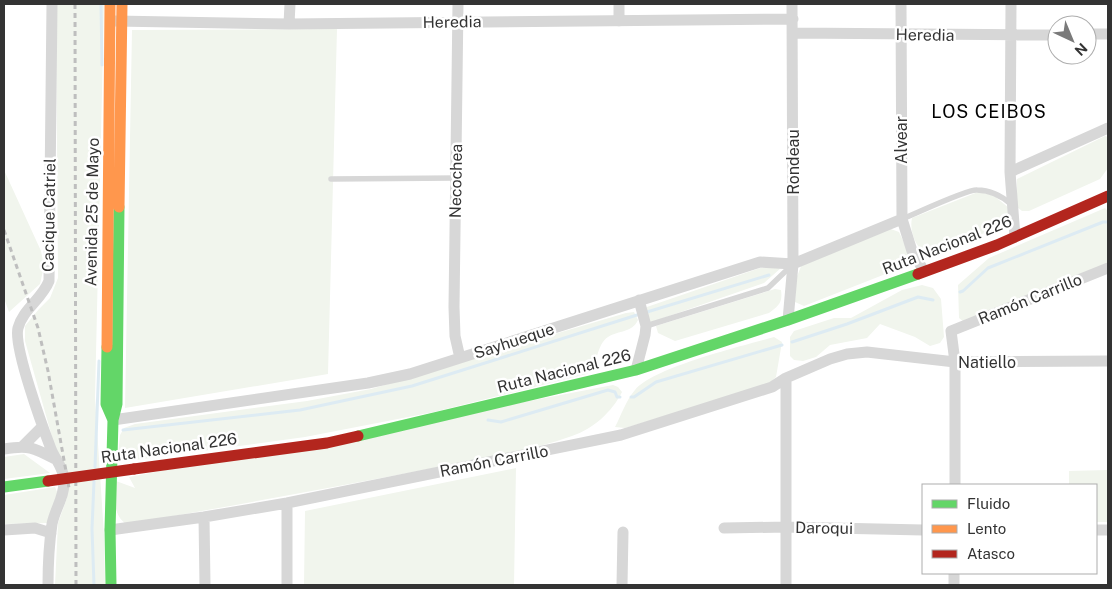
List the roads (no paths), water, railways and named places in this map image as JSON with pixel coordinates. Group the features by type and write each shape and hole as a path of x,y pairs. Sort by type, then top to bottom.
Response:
{"main road":[{"name":"Avenida 25 de Mayo","path":"110,4 116,21 117,404 113,420 110,530 111,585"},
{"name":"Avenida 25 de Mayo","path":"116,21 122,4"},
{"name":"Ruta Nacional 226","path":"4,487 327,443 636,370 788,320 924,271 1015,237 1108,196"}],"street":[{"name":"Cacique Catriel","path":"48,585 54,517 63,494 64,480 62,470 55,459 42,427 16,338 20,321 46,288 48,281 52,4"},
{"path":"289,24 290,4"},
{"name":"Necochea","path":"458,4 454,307 455,336 460,358"},
{"path":"619,4 619,21"},
{"name":"Rondeau","path":"788,320 793,264 792,4"},
{"name":"Alvear","path":"901,4 902,219 912,251 924,271"},
{"path":"1011,4 1010,172 1015,237"},
{"name":"Heredia","path":"116,21 289,24 793,19"},
{"name":"Heredia","path":"793,33 1047,35"},
{"path":"1010,172 1108,128"},
{"name":"Sayhueque","path":"113,420 368,383 410,374 760,262 793,264 902,219"},
{"name":"Ramón Carrillo","path":"955,362 951,330 1108,268"},
{"path":"636,370 646,335 646,326 639,300"},
{"name":"Ramón Carrillo","path":"110,530 287,503 622,435 772,386 830,359 847,354 867,352"},
{"name":"Natiello","path":"867,352 955,362 1108,361"},
{"path":"955,362 955,484"},
{"path":"786,378 786,585"},
{"path":"23,446 42,427"},
{"path":"4,449 23,446 35,448 55,459"},
{"path":"287,503 287,585"},
{"path":"204,517 205,585"},
{"name":"Daroqui","path":"724,528 787,527 922,530"},
{"path":"4,530 35,528 52,533"},
{"path":"622,585 623,532"}],"lane":[{"path":"331,179 456,178"},
{"path":"902,219 975,189 989,191 1001,196 1012,205"},
{"path":"646,326 768,288 793,264"}],"waterway":[{"path":"101,4 102,65"},
{"path":"960,292 988,268 1103,222 1108,222"},
{"path":"647,312 769,275"},
{"path":"792,342 847,324 918,297 933,300"},
{"path":"123,430 300,410 412,386 637,315"},
{"path":"631,397 634,397 656,382 782,345"},
{"path":"95,467 99,361"},
{"path":"488,420 501,422 608,390 615,392 617,397 620,397"},
{"path":"94,481 92,529 94,585"}],"railway":[{"path":"75,4 76,585"},
{"path":"4,230 38,328 48,371 69,488"}],"district":[{"name":"LOS CEIBOS","path":"989,111"}]}
